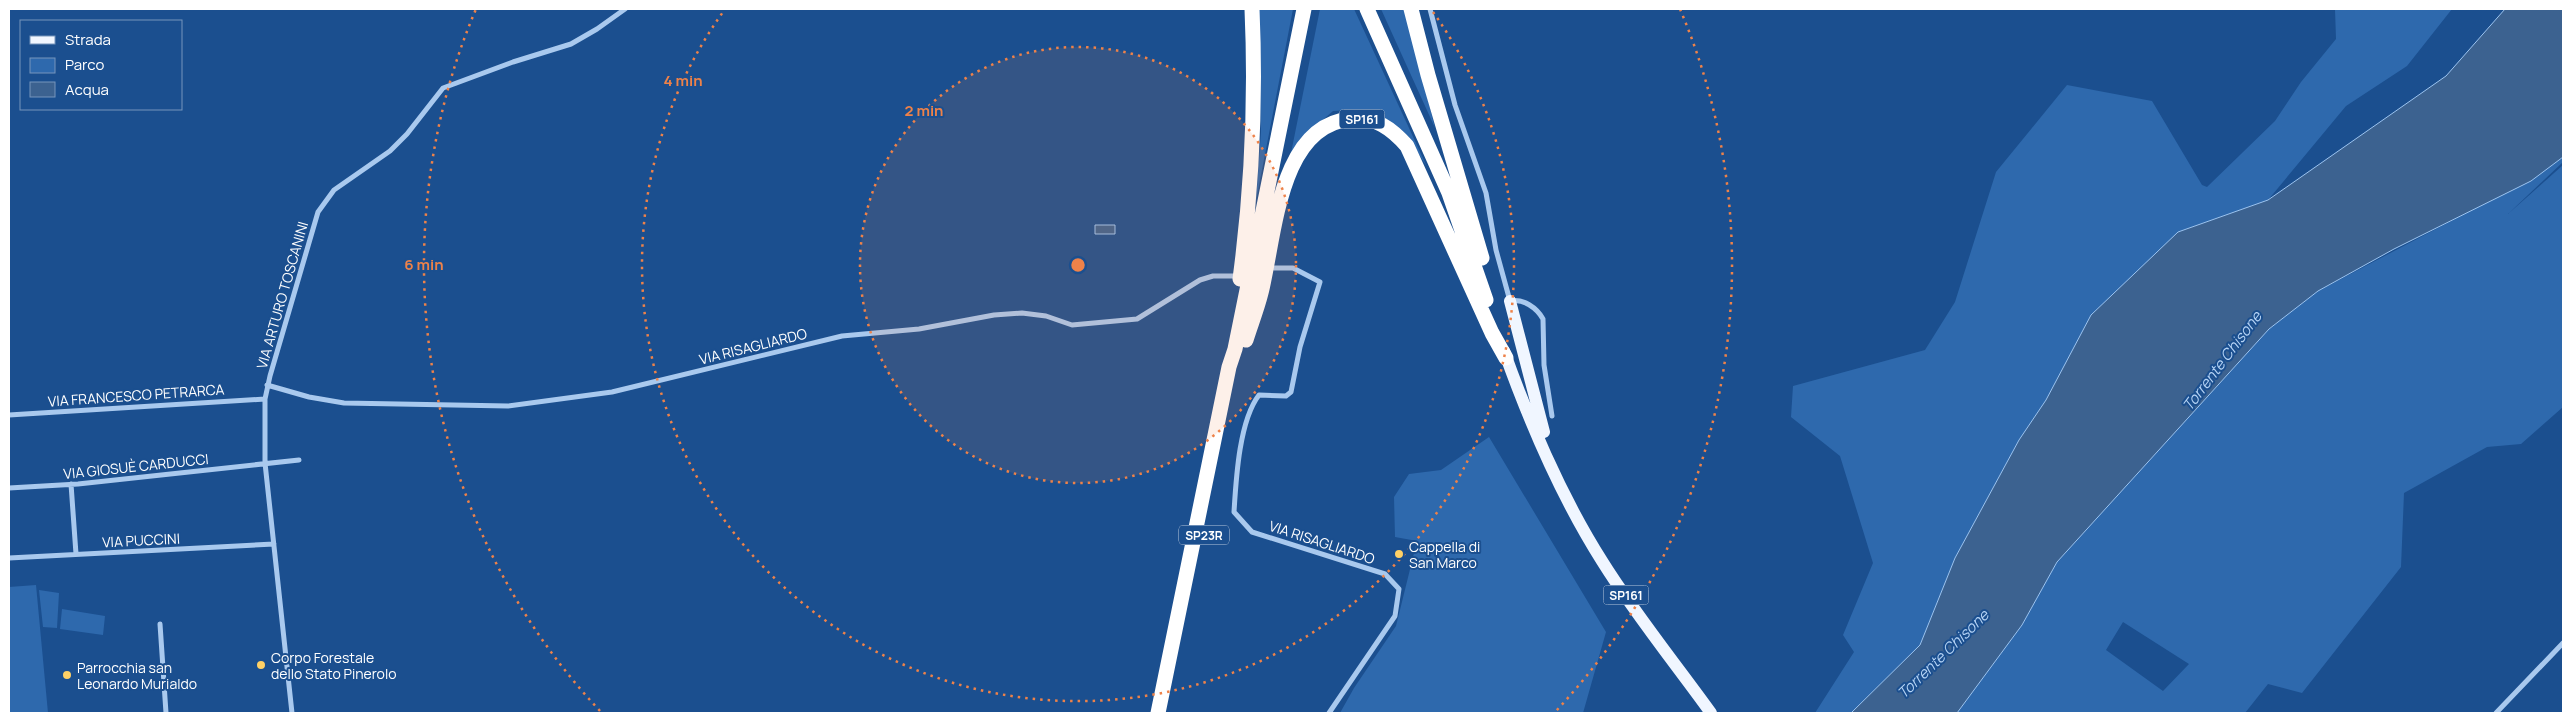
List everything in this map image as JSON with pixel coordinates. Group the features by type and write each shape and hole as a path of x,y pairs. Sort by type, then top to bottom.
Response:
{"highway":[{"name":"SP23R","path":"1229,367 1246,236 1251,174 1254,94 1252,9"},
{"name":"SP23R","path":"1158,713 1229,367 1245,301 1304,9"},
{"name":"SP23R","path":"1167,713 1313,9"},
{"name":"SP161","path":"1367,9 1412,105 1450,193 1490,311"},
{"name":"SP161","path":"1411,9 1428,76 1488,280 1490,311"},
{"name":"SP161","path":"1241,356 1261,293 1281,198 1292,166 1307,142 1316,133 1338,120 1358,118 1370,120 1387,128 1407,146 1492,333 1506,358"}],"main road":[{"path":"1510,301 1554,468"},
{"name":"SP161","path":"1490,311 1506,358 1554,468 1574,511 1602,562 1712,713"}],"street":[{"name":"VIA ARTURO TOSCANINI","path":"292,713 265,463 265,399 318,212 334,190 390,151 407,134 443,88 513,62 571,44 597,30 625,9"},
{"path":"1430,9 1455,105 1486,193 1496,250 1510,301 1516,300 1531,306 1543,319 1544,365 1552,416"},
{"name":"VIA RISAGLIARDO","path":"1274,268 1293,268 1320,282 1300,347 1290,392 1286,396 1258,395 1250,412 1238,466 1234,512 1252,532 1385,574 1399,589 1395,616 1329,713"},
{"name":"VIA RISAGLIARDO","path":"268,386 309,397 344,403 508,406 612,392 842,336 919,329 994,315 1022,313 1046,316 1072,325 1137,319 1200,280 1212,276 1234,276"},
{"name":"VIA FRANCESCO PETRARCA","path":"9,415 265,399"},
{"path":"265,463 299,460"},
{"name":"VIA GIOSUÈ CARDUCCI","path":"9,488 71,484 265,463"},
{"path":"71,484 76,554"},
{"name":"VIA PUCCINI","path":"9,558 274,544"},
{"path":"160,624 166,713"},
{"path":"2496,713 2563,643"}],"green space":[{"path":"1258,9 1293,9 1256,201 1261,132"},
{"path":"1320,9 1354,9 1427,167 1406,134 1369,109 1333,111 1309,132 1290,158"},
{"path":"1381,9 1405,9 1435,128"},
{"path":"2335,9 2452,9 2407,66 2346,106 2268,200 2178,232 2046,400 2019,440 1955,558 1920,645 1851,713 1815,713 1854,652 1843,635 1873,563 1840,456 1791,417 1793,386 1925,350 1955,302 1996,172 2067,85 2152,101 2202,185 2207,187 2275,121 2301,82 2336,39"},
{"path":"2563,157 2563,162 2508,214 2563,165 2563,407 2521,444 2487,447 2404,493 2401,567 2302,693 2268,684 2245,713 1957,713 2022,625 2057,562 2269,329 2318,291 2535,177","holes":["2123,622 2189,664 2163,691 2106,650"]},
{"path":"1489,437 1606,632 1583,713 1340,713 1354,688 1396,626 1417,541 1395,537 1394,497 1409,474 1441,470"},
{"path":"36,585 48,713 9,713 9,587"},
{"path":"39,590 59,593 57,628 43,627"},
{"path":"62,609 105,616 103,635 60,629"}],"water":[{"name":"Torrente Chisone","path":"2505,9 2563,9 2563,157 2531,181 2394,249 2318,291 2269,329 2057,562 2022,625 1957,713 1851,713 1920,645 1955,558 2019,440 2046,400 2091,315 2178,232 2268,200 2446,76"},
{"path":"1095,225 1115,225 1115,234 1095,234"}],"place":[{"name":"Cappella di San Marco","path":"1399,554"},
{"name":"Corpo Forestale dello Stato Pinerolo","path":"261,665"},
{"name":"Parrocchia san Leonardo Murialdo","path":"67,675"}]}
